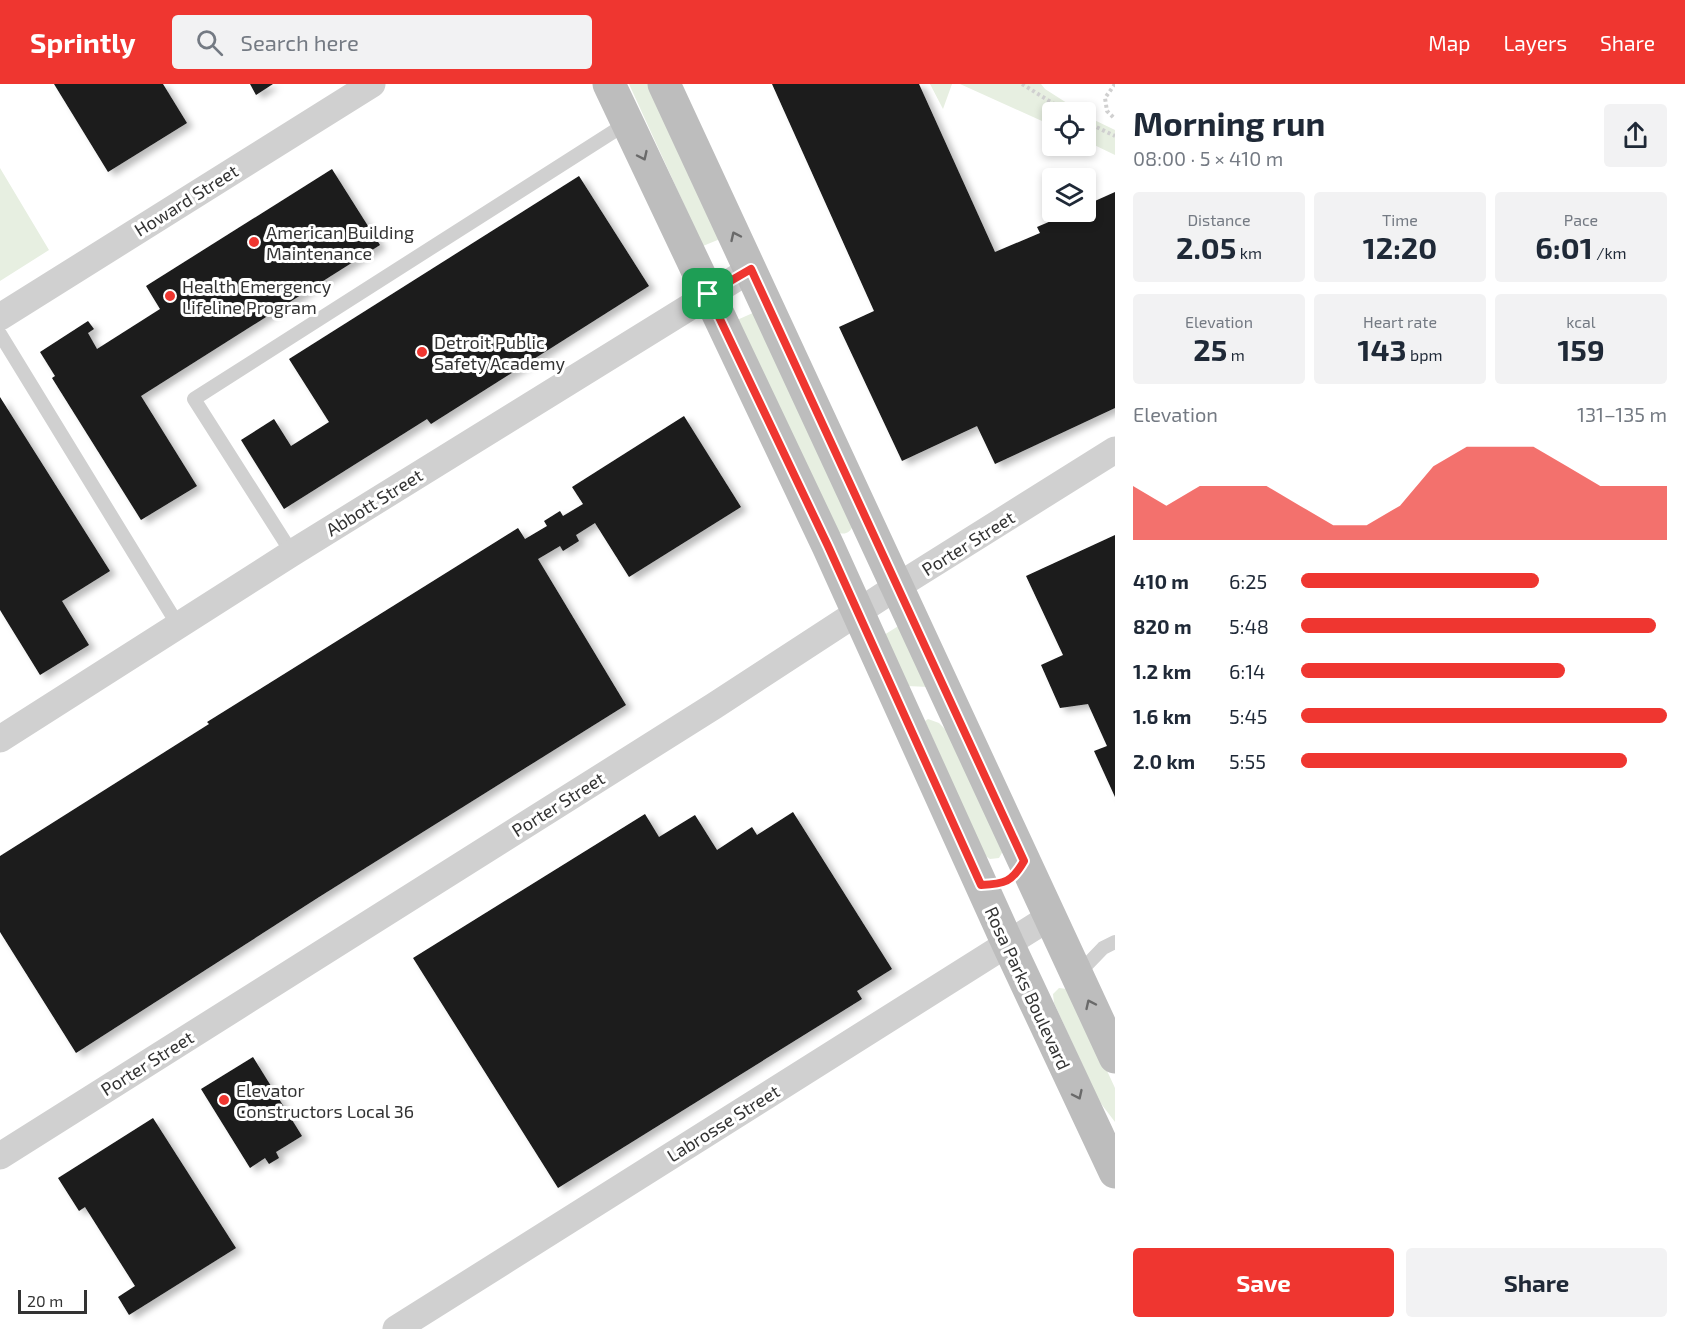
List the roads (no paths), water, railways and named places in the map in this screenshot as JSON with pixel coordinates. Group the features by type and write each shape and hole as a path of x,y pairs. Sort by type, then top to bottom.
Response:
{"main road":[{"name":"Rosa Parks Boulevard","path":"609,84 828,546 1032,998 1115,1173"},
{"path":"664,84 1115,1057"},
{"path":"828,546 846,546 856,542 866,534 868,522"},
{"path":"901,708 916,704 939,707 951,713 962,726"},
{"path":"981,885 1008,881 1016,875 1024,861"},
{"path":"1032,998 1041,985 1054,978 1077,975"}],"street":[{"name":"Howard Street","path":"0,317 372,84"},
{"name":"Abbott Street","path":"0,739 292,553 751,269"},
{"name":"Porter Street","path":"0,1156 1115,450"},
{"name":"Labrosse Street","path":"396,1329 1050,917"}],"lane":[{"path":"292,553 194,399 627,123"},
{"path":"0,334 178,626"},
{"path":"1077,975 1103,948 1115,942"}],"place":[{"name":"American Building Maintenance","path":"254,242"},
{"name":"Health Emergency Lifeline Program","path":"170,296"},
{"name":"Detroit Public Safety Academy","path":"422,352"},
{"name":"Elevator Constructors Local 36","path":"224,1100"}]}
